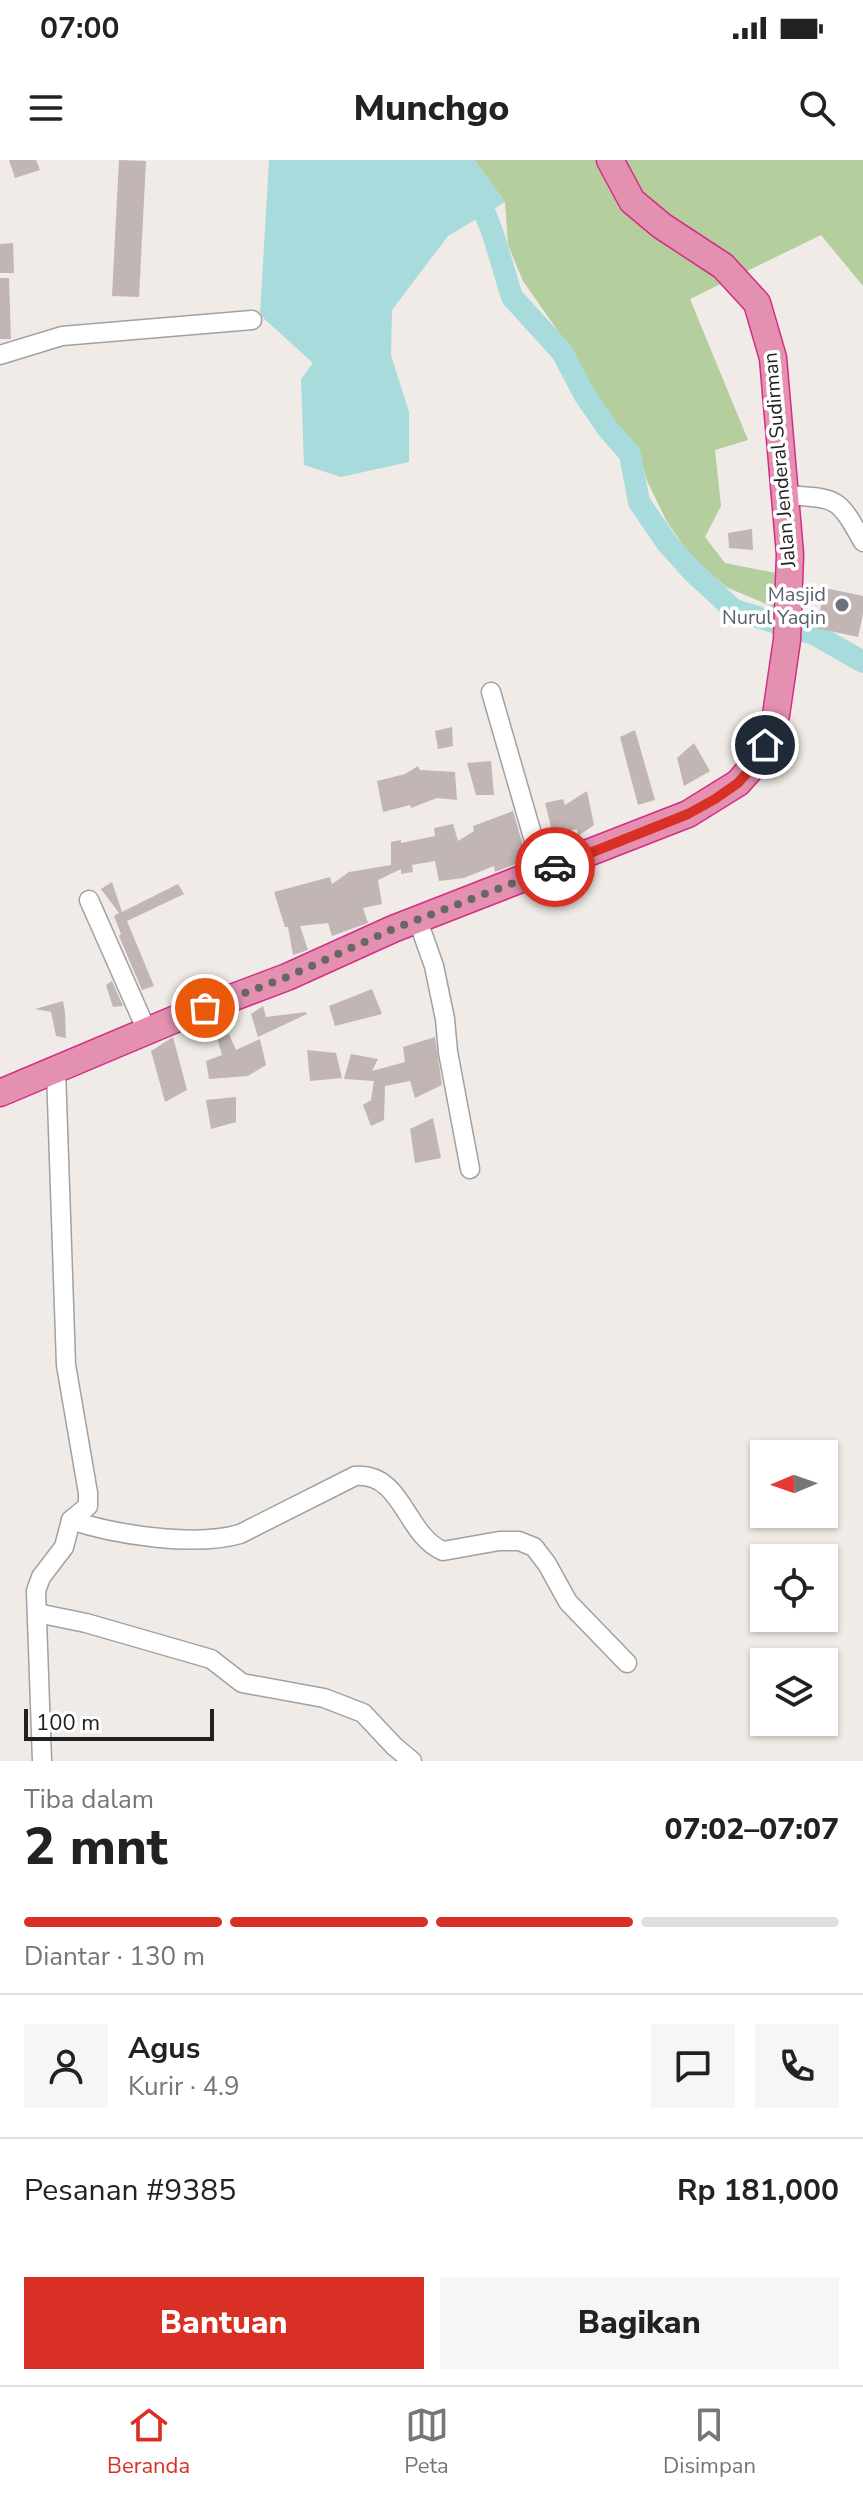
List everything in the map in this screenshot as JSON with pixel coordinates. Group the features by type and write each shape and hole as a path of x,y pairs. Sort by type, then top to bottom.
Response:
{"highway":[{"name":"Jalan Jenderal Sudirman","path":"0,1093 287,977 393,929 688,814 738,783 753,766 776,715 787,640 790,554 773,358 757,303 723,266 662,226 632,201 610,160"}],"street":[{"path":"0,355 62,336 252,320"},
{"path":"785,495 829,498 839,503 863,542"},
{"path":"491,692 543,872"},
{"path":"89,900 147,1031"},
{"path":"418,921 434,966 470,1169"},
{"path":"42,1761 36,1591 41,1577 64,1547 71,1520 88,1506 66,1365 56,1070"},
{"path":"71,1520 118,1532 222,1539 240,1534 355,1476 367,1475 377,1478 394,1493 422,1535 435,1548 443,1551 499,1541 519,1541 534,1547 568,1602 627,1663"},
{"path":"37,1613 86,1623 211,1659 242,1683 324,1698 363,1713 412,1761"}],"green space":[{"path":"474,160 863,160 863,286 821,235 690,299 748,440 715,450 721,506 705,537 725,563 776,573 778,609 726,587 690,555 667,522 648,483 639,454 594,396 558,331 523,281 508,245 505,202"}],"water":[{"path":"269,160 474,160 505,202 448,236 392,310 391,355 409,412 409,462 341,477 304,465 301,379 313,363 260,315"}],"building":[{"path":"9,160 36,160 40,170 15,178"},
{"path":"119,160 146,161 139,297 112,296"},
{"path":"13,243 14,273 0,273 0,244"},
{"path":"0,278 9,278 11,339 0,339"},
{"path":"752,529 753,550 729,548 728,533"},
{"name":"Masjid Nurul Yaqin","path":"825,588 863,596 858,637 816,628"},
{"path":"452,727 453,746 438,749 435,731"},
{"path":"635,730 655,800 638,805 620,737"},
{"path":"694,743 710,771 684,786 677,758"},
{"path":"491,761 494,795 476,795 467,763"},
{"path":"418,766 420,770 455,772 457,800 437,798 411,808 410,805 383,812 377,781 405,774"},
{"path":"587,791 594,825 578,836 577,829 553,835 545,803 563,799 565,805"},
{"path":"513,811 526,856 519,858 521,862 495,872 494,866 464,878 439,881 435,861 412,865 413,872 401,874 401,869 378,880 382,904 363,908 368,923 332,936 328,923 300,926 308,950 293,955 288,927 285,927 274,892 330,877 332,884 349,872 391,865 391,842 435,836 434,828 453,824 458,841 474,831 473,826"},
{"path":"112,882 122,912 178,884 184,894 127,921 154,986 142,990 119,936 121,934 114,916 119,913 101,889"},
{"path":"112,981 123,1006 113,1007 106,985"},
{"path":"372,989 382,1014 335,1026 329,1006"},
{"path":"63,1001 66,1038 56,1036 51,1012 35,1009"},
{"path":"263,1006 266,1017 307,1014 258,1037 251,1014"},
{"path":"229,1034 236,1050 260,1039 266,1065 248,1076 209,1079 206,1061 222,1055 217,1038"},
{"path":"173,1037 187,1090 165,1102 151,1051"},
{"path":"435,1037 442,1085 415,1098 410,1081 385,1086 384,1120 371,1126 363,1105 371,1100 374,1081 344,1079 351,1054 378,1059 372,1071 405,1062 403,1047"},
{"path":"307,1050 336,1053 342,1078 310,1081"},
{"path":"236,1097 236,1122 211,1129 206,1100"},
{"path":"433,1118 441,1158 415,1163 410,1129"}],"waterway":[{"path":"459,160 476,190 512,297 562,352 584,394 630,454 639,502 667,543 734,610 814,634 863,662"}],"way so far":[{"path":"205,1008 287,977 393,929 555,867"}],"place":[{"name":"Masjid Nurul Yaqin","path":"842,605"}],"route":[{"path":"555,867 688,814 715,799 738,783 765,745"}]}
